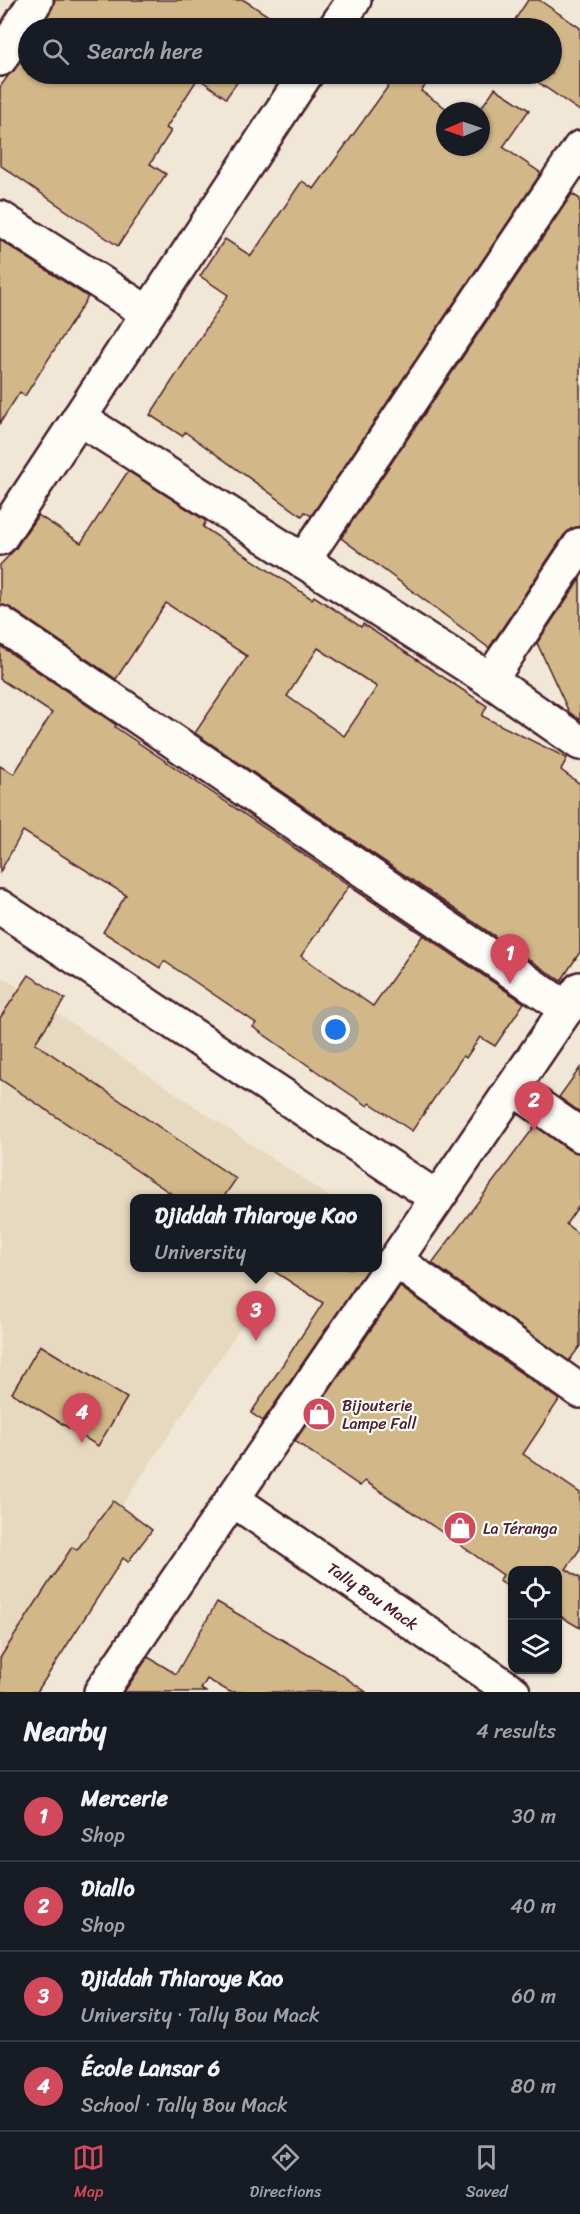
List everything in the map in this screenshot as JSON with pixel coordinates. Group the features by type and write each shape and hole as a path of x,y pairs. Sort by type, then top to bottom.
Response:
{"street":[{"path":"22,18 36,0"},
{"path":"342,18 354,0"},
{"path":"5,39 18,23"},
{"path":"0,538 299,84"},
{"path":"303,561 580,148"},
{"path":"0,218 148,312"},
{"path":"79,418 490,680 580,742"},
{"path":"490,680 580,545"},
{"path":"0,623 573,999 100,1692"},
{"path":"0,907 437,1198"},
{"path":"513,1088 580,1135"},
{"path":"395,1260 580,1391"},
{"name":"Tally Bou Mack","path":"232,1499 513,1692"}],"shaded area":[{"path":"0,975 325,1194 130,1194 130,1272 277,1272 0,1689"}],"building":[{"path":"55,0 244,0 271,18 46,18"},
{"path":"528,0 539,0 580,28 580,111 541,84 562,84 562,18 516,18"},
{"path":"18,62 18,84 194,84 166,128 171,131 150,164 166,174 118,246 0,165 0,87"},
{"path":"206,84 236,84 226,98"},
{"path":"390,84 426,84 421,91 437,102 436,156 490,156 490,102 485,102 495,88 529,110 503,147 541,173 311,516 305,512 302,516 185,432 182,436 150,415 228,295 200,276 225,239 251,256 302,181 314,189"},
{"path":"572,194 580,199 580,526 564,535 489,648 341,538"},
{"path":"0,240 88,297 25,396 20,392 0,423"},
{"path":"128,471 206,521 203,527 312,599 314,596 361,627 363,624 487,706 482,716 567,758 561,770 580,784 580,952 561,981 195,733 247,656 166,603 116,679 11,608 0,604 0,565 16,548 38,515 81,543","holes":["318,648 377,687 344,736 287,696"]},
{"path":"580,579 580,720 569,712 537,643"},
{"path":"0,646 116,725 115,727 524,1003 495,1046 480,1037 466,1058 463,1056 412,1131 370,1103 368,1106 332,1082 253,1027 256,1023 164,961 160,968 103,932 126,895 23,831 0,872 0,766 14,774 52,713 0,679","holes":["349,886 423,935 373,1006 301,956"]},
{"path":"29,975 65,999 35,1043 236,1179 226,1194 172,1194 0,1079 0,1018"},
{"path":"580,1068 580,1112 559,1097"},
{"path":"535,1126 569,1150 580,1153 580,1204 566,1224 580,1235 580,1346 569,1361 432,1263"},
{"path":"275,1272 365,1272 263,1421 251,1413 323,1303"},
{"path":"400,1287 559,1400 523,1454 580,1493 580,1549 566,1569 580,1578 580,1628 562,1617 562,1566 508,1566 508,1586 499,1581 503,1575 433,1526 365,1481 360,1486 295,1441"},
{"path":"40,1345 127,1398 98,1446 12,1393"},
{"path":"113,1501 152,1530 128,1562 123,1558 37,1692 0,1692 0,1658 72,1547 77,1550"},
{"path":"217,1602 333,1669 366,1692 230,1692 207,1679 201,1689 206,1692 124,1692 148,1657 176,1674"}],"place":[{"name":"Mercerie","path":"510,984"},
{"name":"Diallo","path":"534,1131"},
{"name":"Djiddah Thiaroye Kao","path":"256,1341"},
{"name":"Bijouterie Lampe Fall","path":"319,1414"},
{"name":"École Lansar 6","path":"82,1443"},
{"name":"La Téranga","path":"460,1528"}]}
